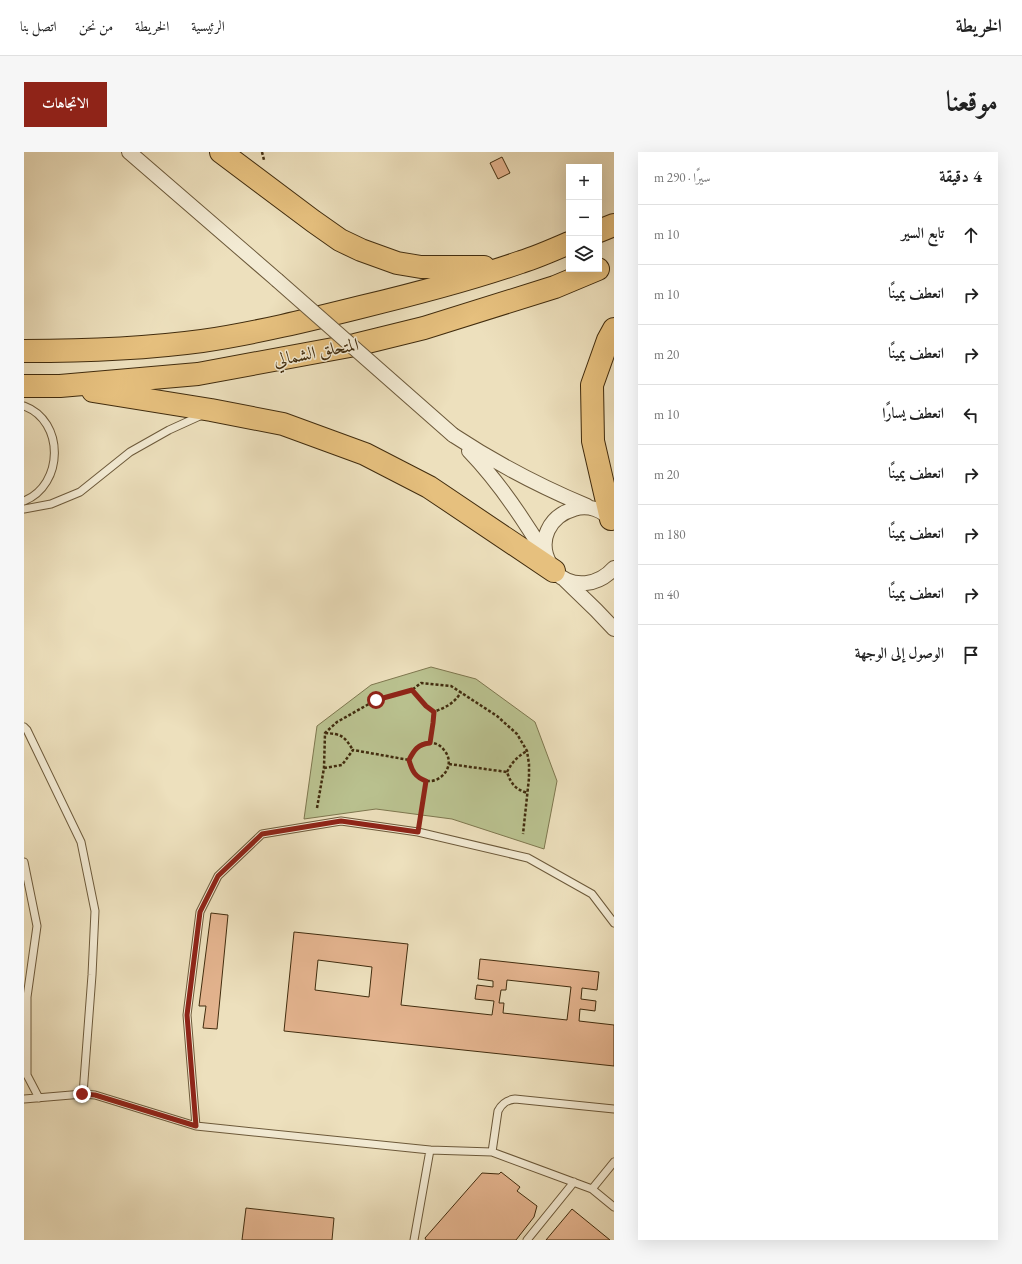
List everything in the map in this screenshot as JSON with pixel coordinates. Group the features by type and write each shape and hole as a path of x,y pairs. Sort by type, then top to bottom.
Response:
{"highway":[{"path":"221,152 340,240 378,257 397,263 421,267 477,267 522,262"},
{"path":"602,230 614,225"},
{"name":"المتحلق الشمالي","path":"24,351 74,351 141,347 202,341 253,332 408,296 464,281 522,262 566,244"},
{"name":"المتحلق الشمالي","path":"602,267 614,262"},
{"name":"المتحلق الشمالي","path":"24,386 60,386 198,374 355,345 424,328 555,287 591,272"},
{"path":"613,521 593,442 592,385 608,340 614,329"},
{"path":"60,386 211,410 283,424 365,454 429,487 555,569"}],"street":[{"path":"129,152 453,435 495,481 513,505 555,569 614,630"},
{"path":"453,435 520,476 555,493 602,512 613,521"},
{"path":"592,508 578,507 565,511 555,520 548,531 545,544 555,569 578,584 591,583 604,578 614,568"}],"lane":[{"path":"24,406 29,408 41,418 50,430 55,445 55,460 50,476 42,489 24,501"},
{"path":"24,509 51,504 80,492 130,452 169,430 211,410"},
{"path":"24,727 27,730 81,842 95,911 92,975 82,1094"},
{"path":"196,1126 187,1015 200,912 218,876 262,834 341,821 418,832 528,858 592,894 614,923"},
{"path":"24,862 37,926 27,997 25,1074 39,1098"},
{"path":"24,1099 82,1094 95,1095 196,1126 430,1150 492,1152 592,1189 614,1207"},
{"path":"492,1152 498,1111 501,1106 510,1099 515,1098 614,1109"},
{"path":"414,1240 430,1150"},
{"path":"592,1189 614,1162"},
{"path":"527,1240 574,1182"}],"path":[{"path":"317,808 324,768 325,734 337,722 376,700 412,690 420,683 451,686 497,716 517,734 528,751 530,778 523,834"},
{"path":"412,690 426,706 434,712"},
{"path":"434,712 446,707 458,697 461,692"},
{"path":"430,743 434,712"},
{"path":"325,734 335,734 345,738 353,750 409,760"},
{"path":"424,743 430,743 437,744 442,747 446,752 449,764 443,775 438,779 426,781 415,775 409,760 418,746 424,743"},
{"path":"324,768 342,765 353,750"},
{"path":"528,751 520,755 511,764 508,772 510,780 519,791 528,793"},
{"path":"449,764 508,772"},
{"path":"418,832 426,781"}],"green space":[{"path":"431,667 476,679 535,722 557,781 544,849 452,819 376,809 304,819 317,726 371,685"}],"building":[{"path":"502,157 510,173 498,179 490,163"},
{"path":"211,913 228,915 217,1029 203,1028 206,1006 199,1006"},
{"path":"294,932 408,944 401,1005 492,1015 494,1001 475,999 477,985 493,987 493,981 478,979 480,959 599,972 597,990 582,988 581,999 596,1001 595,1011 580,1009 579,1021 614,1025 614,1066 284,1031","holes":["318,960 372,967 369,997 315,990","507,980 571,987 567,1020 503,1013 504,1003 499,1003 501,990 506,990"]},
{"path":"501,1172 520,1187 517,1191 537,1206 534,1217 516,1240 426,1240 425,1238 482,1173 499,1174"},
{"path":"246,1208 334,1218 332,1240 242,1240"},
{"path":"572,1209 610,1240 546,1240"}],"route":[{"path":"82,1094 95,1095 196,1126 187,1015 200,912 218,876 262,834 341,821 418,832 426,781 415,775 409,760 418,746 424,743 430,743 434,712 426,706 412,690 376,700"}]}
